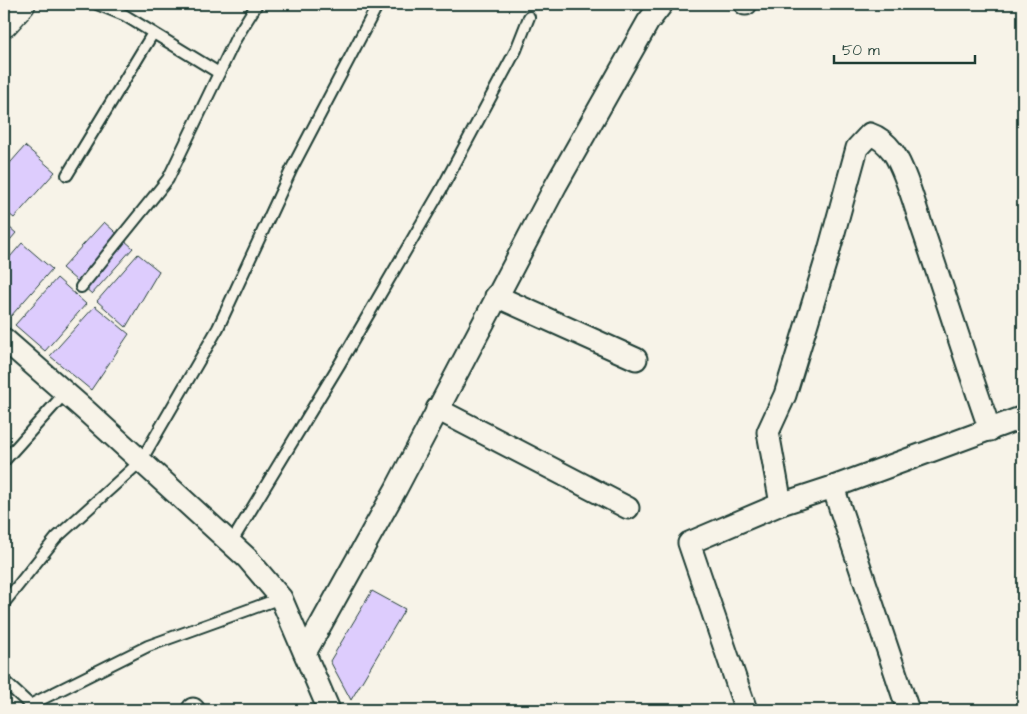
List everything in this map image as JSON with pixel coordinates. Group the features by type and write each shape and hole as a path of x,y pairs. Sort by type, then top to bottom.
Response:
{"street":[{"path":"4,23 21,4"},
{"path":"305,653 396,488 496,296 606,96 648,22 662,4"},
{"path":"781,504 768,432 785,395 828,254 857,148 870,134 878,136 894,152 905,178 942,283 990,430"},
{"path":"496,296 636,359"},
{"path":"4,339 247,558 281,598 329,710"},
{"path":"437,409 628,508"},
{"path":"746,710 689,543 781,504 1023,418"},
{"path":"833,487 908,710"}],"lane":[{"path":"97,4 124,16 219,73"},
{"path":"81,287 168,179 236,38 257,4"},
{"path":"4,603 56,538 141,461 218,328 292,168 378,4"},
{"path":"231,543 339,365 441,190 516,50 528,17"},
{"path":"67,175 152,33"},
{"path":"4,462 65,393"},
{"path":"4,681 30,705 148,646 281,598"}],"building":[{"path":"25,146 55,172 14,218 4,210 4,170"},
{"path":"104,222 133,248 92,294 62,268"},
{"path":"4,223 16,233 4,247"},
{"path":"22,243 52,269 11,316 4,310 4,264"},
{"path":"138,254 159,271 126,327 97,301"},
{"path":"57,278 86,304 45,351 15,325"},
{"path":"95,306 129,334 91,390 50,356"},
{"path":"372,591 405,609 351,700 330,661"}]}
